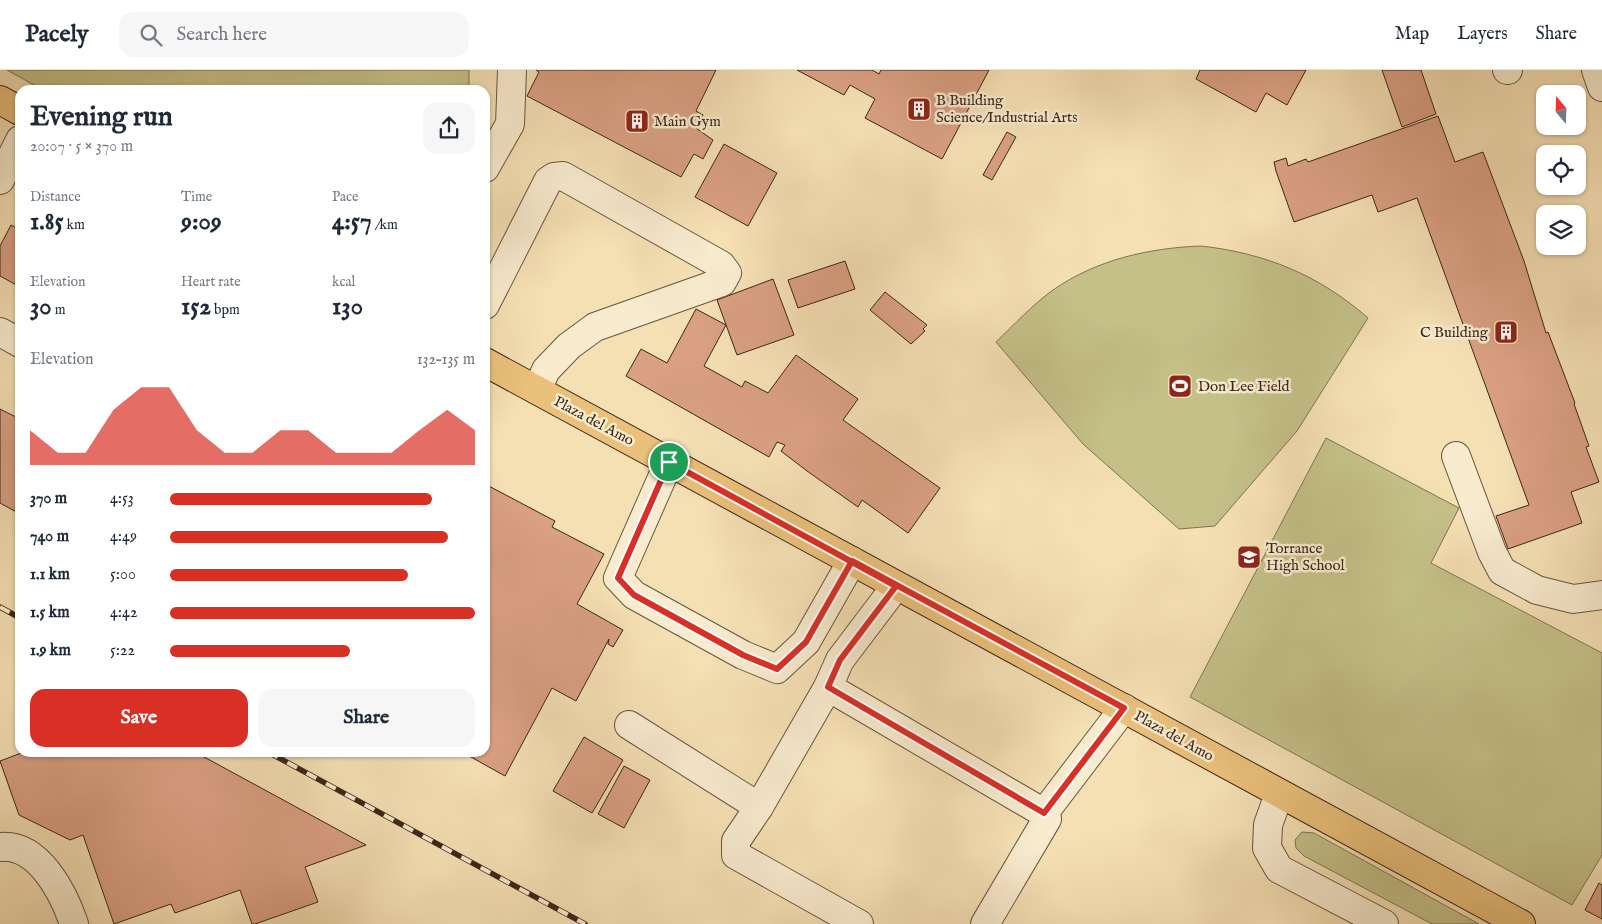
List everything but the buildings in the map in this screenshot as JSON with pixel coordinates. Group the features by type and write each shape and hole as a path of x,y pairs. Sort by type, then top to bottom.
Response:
{"main road":[{"path":"0,100 15,108"},
{"name":"Plaza del Amo","path":"490,365 1521,924"}],"street":[{"path":"490,159 510,124 513,98 512,70"},
{"path":"1596,70 1602,87"},
{"path":"5,181 15,154"},
{"path":"490,296 548,181 554,177 563,176 721,265 727,273 722,282 595,327 569,346 546,370 537,390"},
{"path":"0,332 15,340"},
{"path":"1456,456 1492,552 1502,571 1537,590 1573,598 1602,595"},
{"path":"669,462 618,578 634,595 743,655 777,669 806,642 852,561"},
{"path":"859,924 736,855 736,841 759,807 828,687 840,660 896,586"},
{"path":"828,687 1044,813 1047,819 985,924"},
{"path":"1044,813 1124,708"},
{"path":"629,725 759,807"},
{"path":"1279,794 1268,825 1268,848 1280,869 1384,924"},
{"path":"1,840 22,851 52,877 66,901 74,924"}],"shaded area":[{"path":"7,70 469,70 469,85 34,85"},
{"name":"Don Lee Field","path":"1201,246 1247,254 1290,268 1330,290 1368,318 1297,431 1215,526 1179,529 1083,444 996,342 1045,296 1087,271 1105,263 1142,253"},
{"path":"1326,438 1459,508 1431,563 1602,653 1602,855 1572,905 1190,697"},
{"path":"1302,832 1314,833 1479,924 1432,924 1304,856 1296,848 1295,840"}],"railway":[{"path":"0,607 15,615"},
{"path":"277,757 585,924"}],"place":[{"name":"B Building Science/Industrial Arts","path":"919,109"},
{"name":"Main Gym","path":"637,121"},
{"name":"C Building","path":"1506,332"},
{"name":"Don Lee Field","path":"1180,386"},
{"name":"Torrance High School","path":"1249,557"}],"route":[{"path":"669,462 618,578 634,595 743,655 777,669 806,642 852,561 1124,708 1044,813 828,687 840,660 896,586 852,561 669,462"}]}
